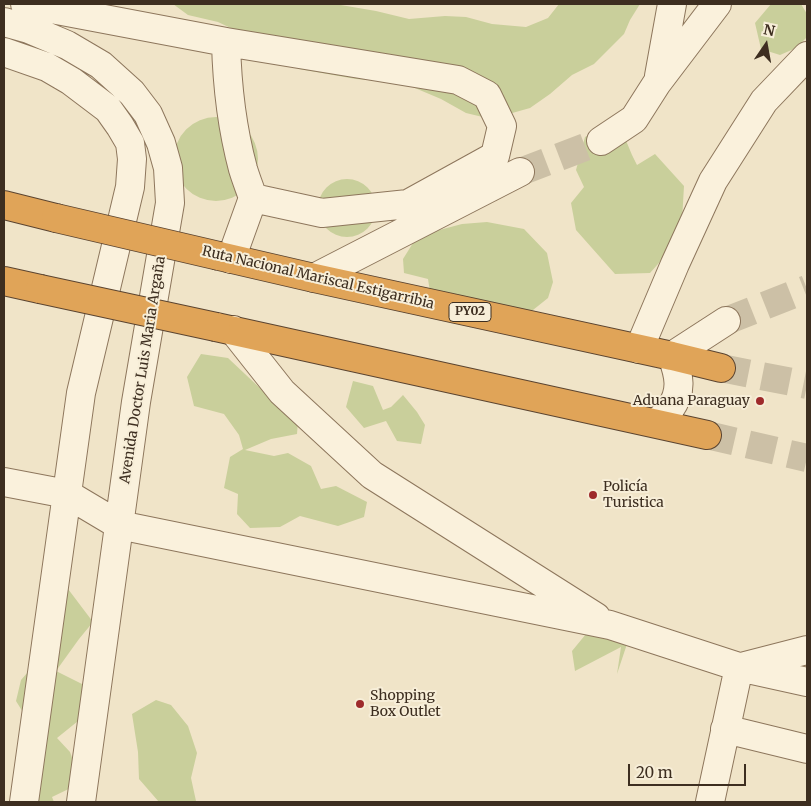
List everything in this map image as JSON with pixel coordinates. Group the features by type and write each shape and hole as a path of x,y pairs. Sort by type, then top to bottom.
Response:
{"highway":[{"name":"Ruta Nacional Mariscal Estigarribia","path":"4,205 314,278 721,368"},
{"path":"4,281 707,435"}],"street":[{"path":"24,4 226,42 458,80 487,95 502,126 495,156 408,204 322,213 253,198"},
{"path":"657,83 672,4"},
{"path":"601,141 634,119 657,83 717,4"},
{"name":"Avenida Doctor Luis Maria Argaña","path":"4,22 29,29 67,45 101,65 132,92 148,114 161,143 168,168 170,202 136,402 81,802"},
{"path":"225,257 253,198 243,169 236,136 227,78 226,42"},
{"path":"4,52 47,67 71,81 108,109 130,143 132,158 130,187 81,393 24,802"},
{"path":"640,349 674,264 713,181 764,101 807,56"},
{"path":"314,278 520,172"},
{"path":"656,423 670,410 679,392 678,372 672,356 726,321"},
{"path":"224,329 282,392 372,475 610,626"},
{"path":"4,482 67,494 119,525 610,626 739,668 807,682"},
{"path":"739,668 807,650"},
{"path":"710,802 739,668"},
{"path":"725,729 807,749"}],"green space":[{"path":"173,4 335,4 409,19 445,16 466,17 492,24 526,27 548,18 559,4 640,4 624,34 594,64 572,75 530,108 491,119 466,113 441,99 403,83 356,79 299,69 262,40 218,22 188,15"},
{"path":"771,4 801,4 807,14 807,37 796,48 780,55 761,49 755,23"},
{"path":"216,117 239,124 251,136 258,159 251,182 239,194 216,201 193,194 181,182 174,159 181,136 193,124"},
{"path":"617,119 637,165 655,154 684,186 681,238 650,273 615,274 576,230 571,203 584,187 576,170 585,137"},
{"path":"341,179 353,179 368,187 376,202 376,214 368,229 353,237 341,237 326,229 318,214 318,202 326,187"},
{"path":"487,222 524,229 547,253 553,282 548,298 528,314 432,305 428,279 404,273 403,259 413,243 428,233 462,224"},
{"path":"201,354 228,358 262,390 299,408 297,434 271,439 245,450 274,456 288,453 311,466 321,489 336,486 367,502 364,517 338,526 300,516 280,527 250,528 237,514 238,494 224,488 230,457 243,449 239,435 224,414 194,406 187,377"},
{"path":"353,381 373,386 383,410 391,407 403,395 425,425 421,444 397,441 386,421 364,428 346,407"},
{"path":"65,585 93,622 56,671 82,684 88,713 57,738 70,752 81,783 52,797 54,802 14,802 34,730 16,701 21,680 34,665"},
{"path":"586,634 627,644 617,674 621,647 575,671 572,651"},
{"path":"156,700 171,705 188,726 197,753 191,778 195,802 159,802 139,779 138,752 132,714"}],"tunnel":[{"path":"520,172 601,141"},
{"path":"726,321 807,289"},
{"path":"721,368 807,385"},
{"path":"707,435 807,458"}],"place":[{"name":"Aduana Paraguay","path":"760,401"},
{"name":"Policía Turistica","path":"593,495"},
{"name":"Shopping Box Outlet","path":"360,704"}]}
